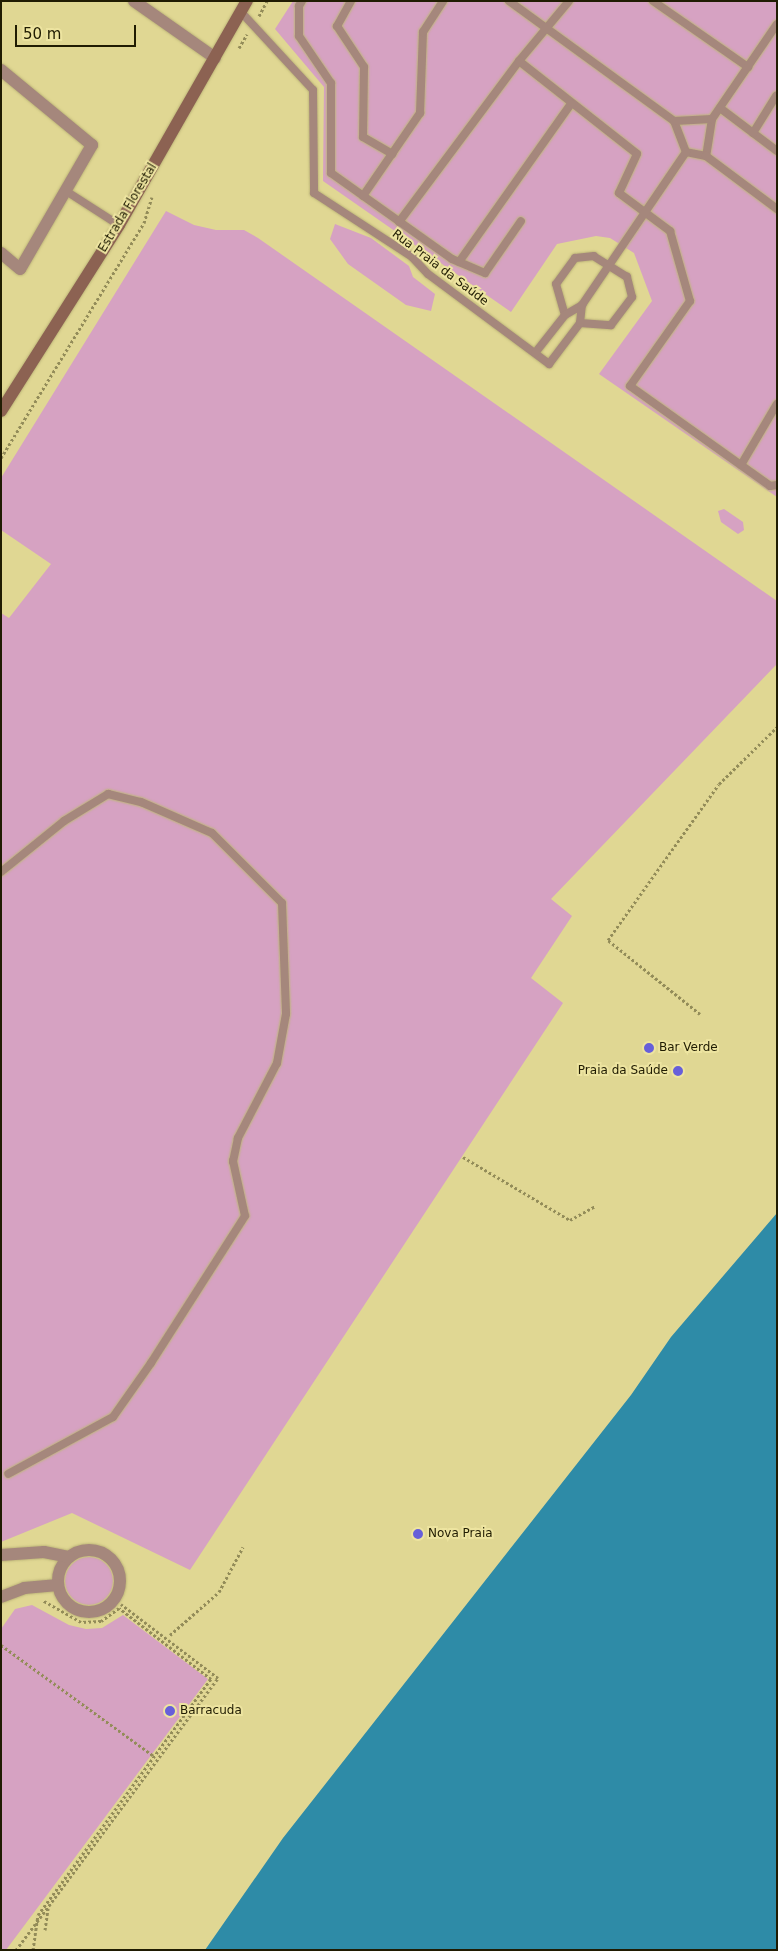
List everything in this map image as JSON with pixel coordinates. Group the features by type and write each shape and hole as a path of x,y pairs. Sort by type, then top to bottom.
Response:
{"main road":[{"name":"Estrada Florestal","path":"1,411 119,225 244,7"}],"street":[{"path":"134,1 215,58"},
{"path":"1,70 92,145 20,270 1,253"},
{"path":"1,1555 44,1552 69,1557 87,1550 105,1555 117,1570 120,1579 115,1598 101,1610 82,1612 66,1602 58,1585 60,1570 69,1557"},
{"path":"1,1598 24,1588 58,1585"}],"lane":[{"path":"302,1 299,6 298,36 331,83 331,173 459,262 485,273 521,220"},
{"path":"351,1 337,26 364,67 363,137 392,154"},
{"path":"363,196 420,113 423,32 443,1"},
{"path":"510,1 674,121 686,152"},
{"path":"400,222 519,61 549,28 569,1"},
{"path":"653,1 748,67"},
{"name":"Rua Praia da Saúde","path":"244,7 314,90 314,192 412,257 428,274 549,364 580,323"},
{"path":"706,156 712,119 777,24"},
{"path":"519,61 637,154 619,193 670,231 690,301 630,386 741,465 774,485 777,477"},
{"path":"753,133 777,96"},
{"path":"459,262 572,104"},
{"path":"720,108 777,151"},
{"path":"674,121 712,119"},
{"path":"535,353 565,315 582,305 686,152"},
{"path":"686,152 706,156 777,209"},
{"path":"66,191 119,225"},
{"path":"565,315 556,284 575,258 594,256 627,277 632,297 611,325 580,323 582,305"},
{"path":"741,465 777,404"},
{"path":"1,872 64,821 108,794 141,802 212,833 282,903 286,1014 277,1063 238,1138 233,1161 245,1216 151,1363 112,1417 8,1474"}],"path":[{"path":"700,1014 608,940 719,784 777,727"},
{"path":"463,1157 570,1220 594,1206"},
{"path":"170,1636 219,1592 243,1547"},
{"path":"36,1599 81,1622 101,1621 120,1606"},
{"path":"16,1950 211,1679 120,1606"},
{"path":"33,1950 38,1915 218,1678 120,1606"},
{"path":"1,1645 156,1758"},
{"path":"46,1930 48,1908"}],"shaded area":[{"path":"293,1 777,1 777,497 599,374 652,301 634,253 610,238 596,236 557,244 511,312 323,181 324,87 275,29"},
{"path":"166,211 194,225 216,230 244,230 258,238 777,601 777,664 551,899 572,916 531,978 563,1003 190,1570 72,1513 1,1542 1,613 9,618 51,564 1,530 1,478"},
{"path":"335,224 371,238 409,266 413,277 435,294 431,311 406,305 348,264 330,239"},
{"path":"724,509 743,522 744,530 738,534 721,522 718,511"},
{"path":"84,1557 94,1557 106,1564 113,1576 113,1586 106,1598 94,1605 84,1605 76,1601 69,1594 65,1586 65,1576 69,1568 76,1561"},
{"path":"32,1605 69,1625 86,1629 102,1628 123,1615 208,1679 6,1950 1,1950 1,1629 15,1609"}],"water":[{"path":"777,1213 777,1950 205,1950 283,1838 631,1395 671,1337"}],"place":[{"name":"Bar Verde","path":"649,1048"},
{"name":"Praia da Saúde","path":"678,1071"},
{"name":"Nova Praia","path":"418,1534"},
{"name":"Barracuda","path":"170,1711"}]}
